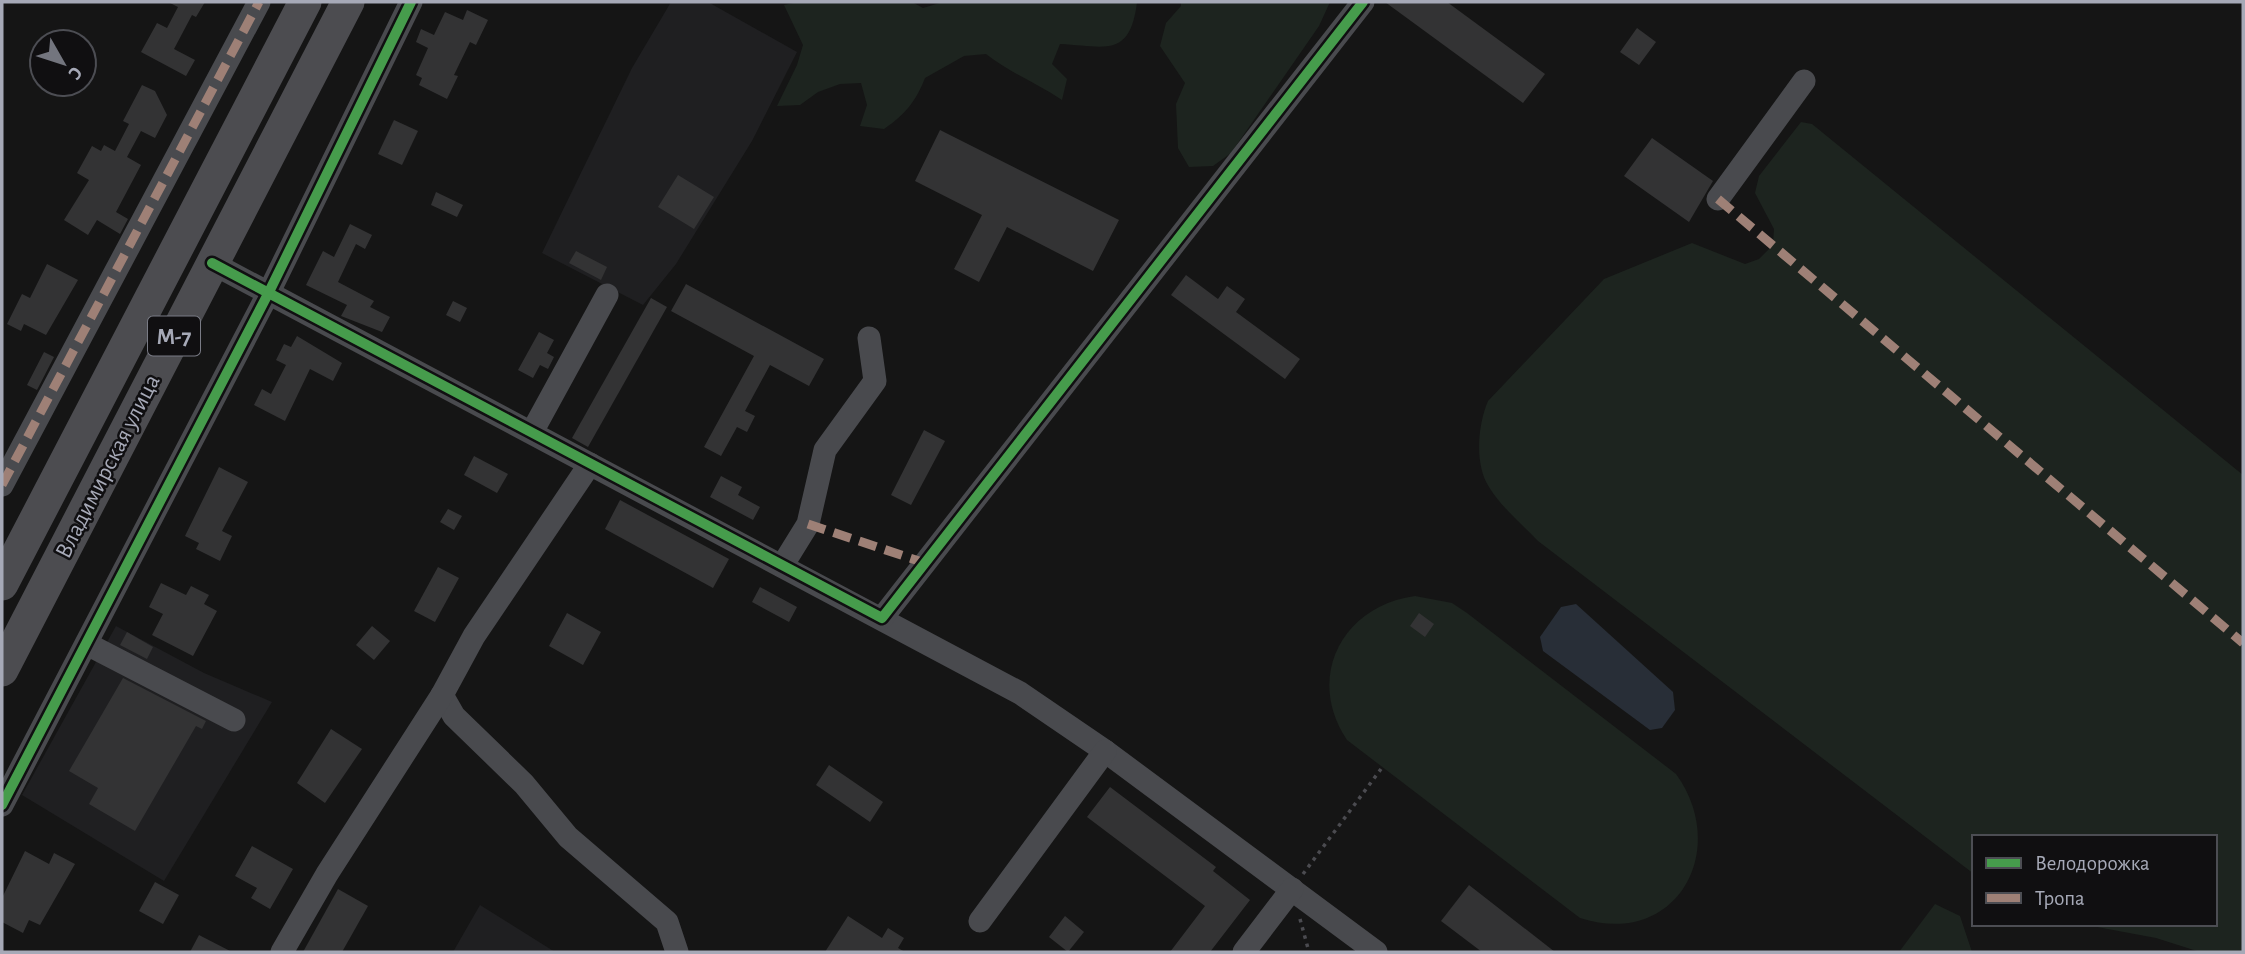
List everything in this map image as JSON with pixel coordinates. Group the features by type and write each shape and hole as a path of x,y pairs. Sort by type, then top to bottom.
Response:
{"highway":[{"name":"Владимирская улица","path":"6,567 305,2"},
{"name":"Владимирская улица","path":"2,670 348,2"}],"street":[{"path":"2,485 258,2"},
{"path":"2,805 269,292 411,2"},
{"path":"882,618 1363,2"},
{"path":"1718,199 1804,81"},
{"path":"212,263 1020,693 1105,751 1376,952"},
{"path":"532,432 607,295"},
{"path":"782,566 808,524 825,450 875,382 869,338"},
{"path":"282,952 327,874 442,695 474,636 590,464"},
{"path":"88,643 234,720"},
{"path":"442,695 454,716 524,784 568,837 667,922 677,952"},
{"path":"981,921 1105,751"},
{"path":"1244,952 1292,889"}],"path":[{"path":"1309,952 1292,889 1381,769"}],"shaded area":[{"path":"671,2 708,2 797,52 752,141 676,264 643,305 542,253 632,68"},
{"path":"798,2 912,2 923,8 943,2 1137,2 1134,20 1121,41 1102,47 1060,44 1052,64 1067,79 1062,100 986,54 964,56 925,78 909,107 884,129 860,126 867,105 861,83 840,84 818,92 800,105 777,106 797,65 803,45 784,5"},
{"path":"1181,2 1330,2 1319,26 1231,153 1213,166 1189,167 1178,148 1176,104 1185,83 1160,46 1166,23 1181,6"},
{"path":"1801,122 1812,124 2243,475 2243,952 2200,952 2156,938 2092,926 2217,926 2217,835 1972,835 1972,872 1538,541 1489,487 1479,456 1480,432 1488,401 1604,279 1692,243 1745,264 1759,259 1773,245 1774,229 1755,193 1759,176"},
{"path":"1415,596 1452,603 1467,613 1676,774 1692,803 1698,833 1695,861 1685,886 1667,906 1643,919 1614,924 1580,918 1347,740 1335,716 1330,692 1331,669 1338,648 1350,629 1368,614 1389,602"},
{"path":"1576,604 1673,692 1675,710 1662,728 1650,730 1543,651 1540,637 1561,607"},
{"path":"116,626 204,673 272,702 164,881 22,795"},
{"path":"1935,904 1960,916 1972,952 1899,952"},
{"path":"480,905 555,952 453,952"}],"building":[{"path":"168,2 205,2 196,17 192,15 174,49 195,60 186,76 141,52 157,23 167,28 178,7"},
{"path":"1385,2 1447,2 1545,74 1523,103"},
{"path":"467,10 488,20 476,45 470,42 454,75 458,76 447,99 419,85 422,78 416,75 428,48 416,42 421,29 434,35 445,12 463,20"},
{"path":"1637,28 1656,42 1639,65 1620,52"},
{"path":"142,85 155,91 167,115 155,138 141,131 127,157 141,165 116,212 128,219 120,234 97,220 88,235 64,220 89,180 77,173 92,146 101,151 104,145 115,151 129,124 123,121"},
{"path":"394,120 418,131 402,165 378,154"},
{"path":"940,130 1119,220 1093,271 1007,227 979,282 954,269 982,215 915,181"},
{"path":"1652,138 1713,181 1689,222 1624,176"},
{"path":"678,175 714,197 694,229 658,207"},
{"path":"436,192 463,205 457,217 431,205"},
{"path":"350,224 372,235 365,249 356,244 338,282 374,301 370,307 390,317 382,332 341,316 347,305 306,285 323,251 334,257"},
{"path":"576,251 607,267 601,280 569,263"},
{"path":"47,264 78,280 46,335 24,324 21,331 7,324 22,294 30,298"},
{"path":"1186,275 1218,299 1227,286 1245,299 1236,312 1300,359 1285,379 1171,295"},
{"path":"686,284 824,359 809,386 770,365 745,411 755,416 747,432 737,427 721,456 704,447 754,356 671,311"},
{"path":"651,298 667,307 588,447 572,438"},
{"path":"453,301 467,308 460,322 446,315"},
{"path":"539,332 554,340 547,353 554,357 548,369 540,365 533,378 518,370"},
{"path":"297,336 342,363 333,381 310,369 285,421 254,405 262,389 271,394 286,365 276,360 284,344 291,347"},
{"path":"44,352 54,357 37,390 27,385"},
{"path":"924,430 945,441 911,505 891,495"},
{"path":"474,456 508,474 497,493 464,475"},
{"path":"219,467 248,482 222,531 232,536 220,561 196,549 199,543 185,536"},
{"path":"721,476 742,487 738,495 760,507 753,520 710,497"},
{"path":"620,500 729,559 713,588 605,529"},
{"path":"448,509 462,516 454,530 440,522"},
{"path":"438,567 459,578 435,622 414,611"},
{"path":"161,583 186,595 191,586 209,595 204,604 217,611 193,656 152,635 163,614 149,607"},
{"path":"760,587 797,607 789,622 752,602"},
{"path":"567,613 601,632 583,665 549,646"},
{"path":"1419,613 1434,624 1425,637 1410,626"},
{"path":"372,626 390,641 374,660 356,645"},
{"path":"127,632 153,647 147,659 120,645"},
{"path":"123,678 206,721 202,729 196,726 135,831 89,804 98,788 69,771"},
{"path":"331,729 362,749 325,803 297,783"},
{"path":"829,765 883,802 870,822 816,785"},
{"path":"1110,787 1216,867 1213,871 1250,900 1210,952 1170,952 1205,906 1087,817"},
{"path":"252,846 293,869 270,909 251,898 257,888 235,876"},
{"path":"25,851 49,864 54,853 75,864 40,925 29,920 23,933 2,922 2,898"},
{"path":"155,882 179,895 163,924 139,911"},
{"path":"1469,885 1555,952 1482,952 1441,921"},
{"path":"338,889 368,906 342,952 303,952"},
{"path":"848,916 882,938 888,928 904,938 898,948 905,952 825,952"},
{"path":"1065,916 1084,932 1068,952 1049,937"},
{"path":"199,935 232,952 190,952"}],"marked path":[{"path":"2,485 259,2"},
{"path":"1718,199 2243,643"},
{"path":"808,524 925,563"}],"cycle path":[{"path":"2,805 269,292 411,2"},
{"path":"212,263 882,618 1363,2"}]}
